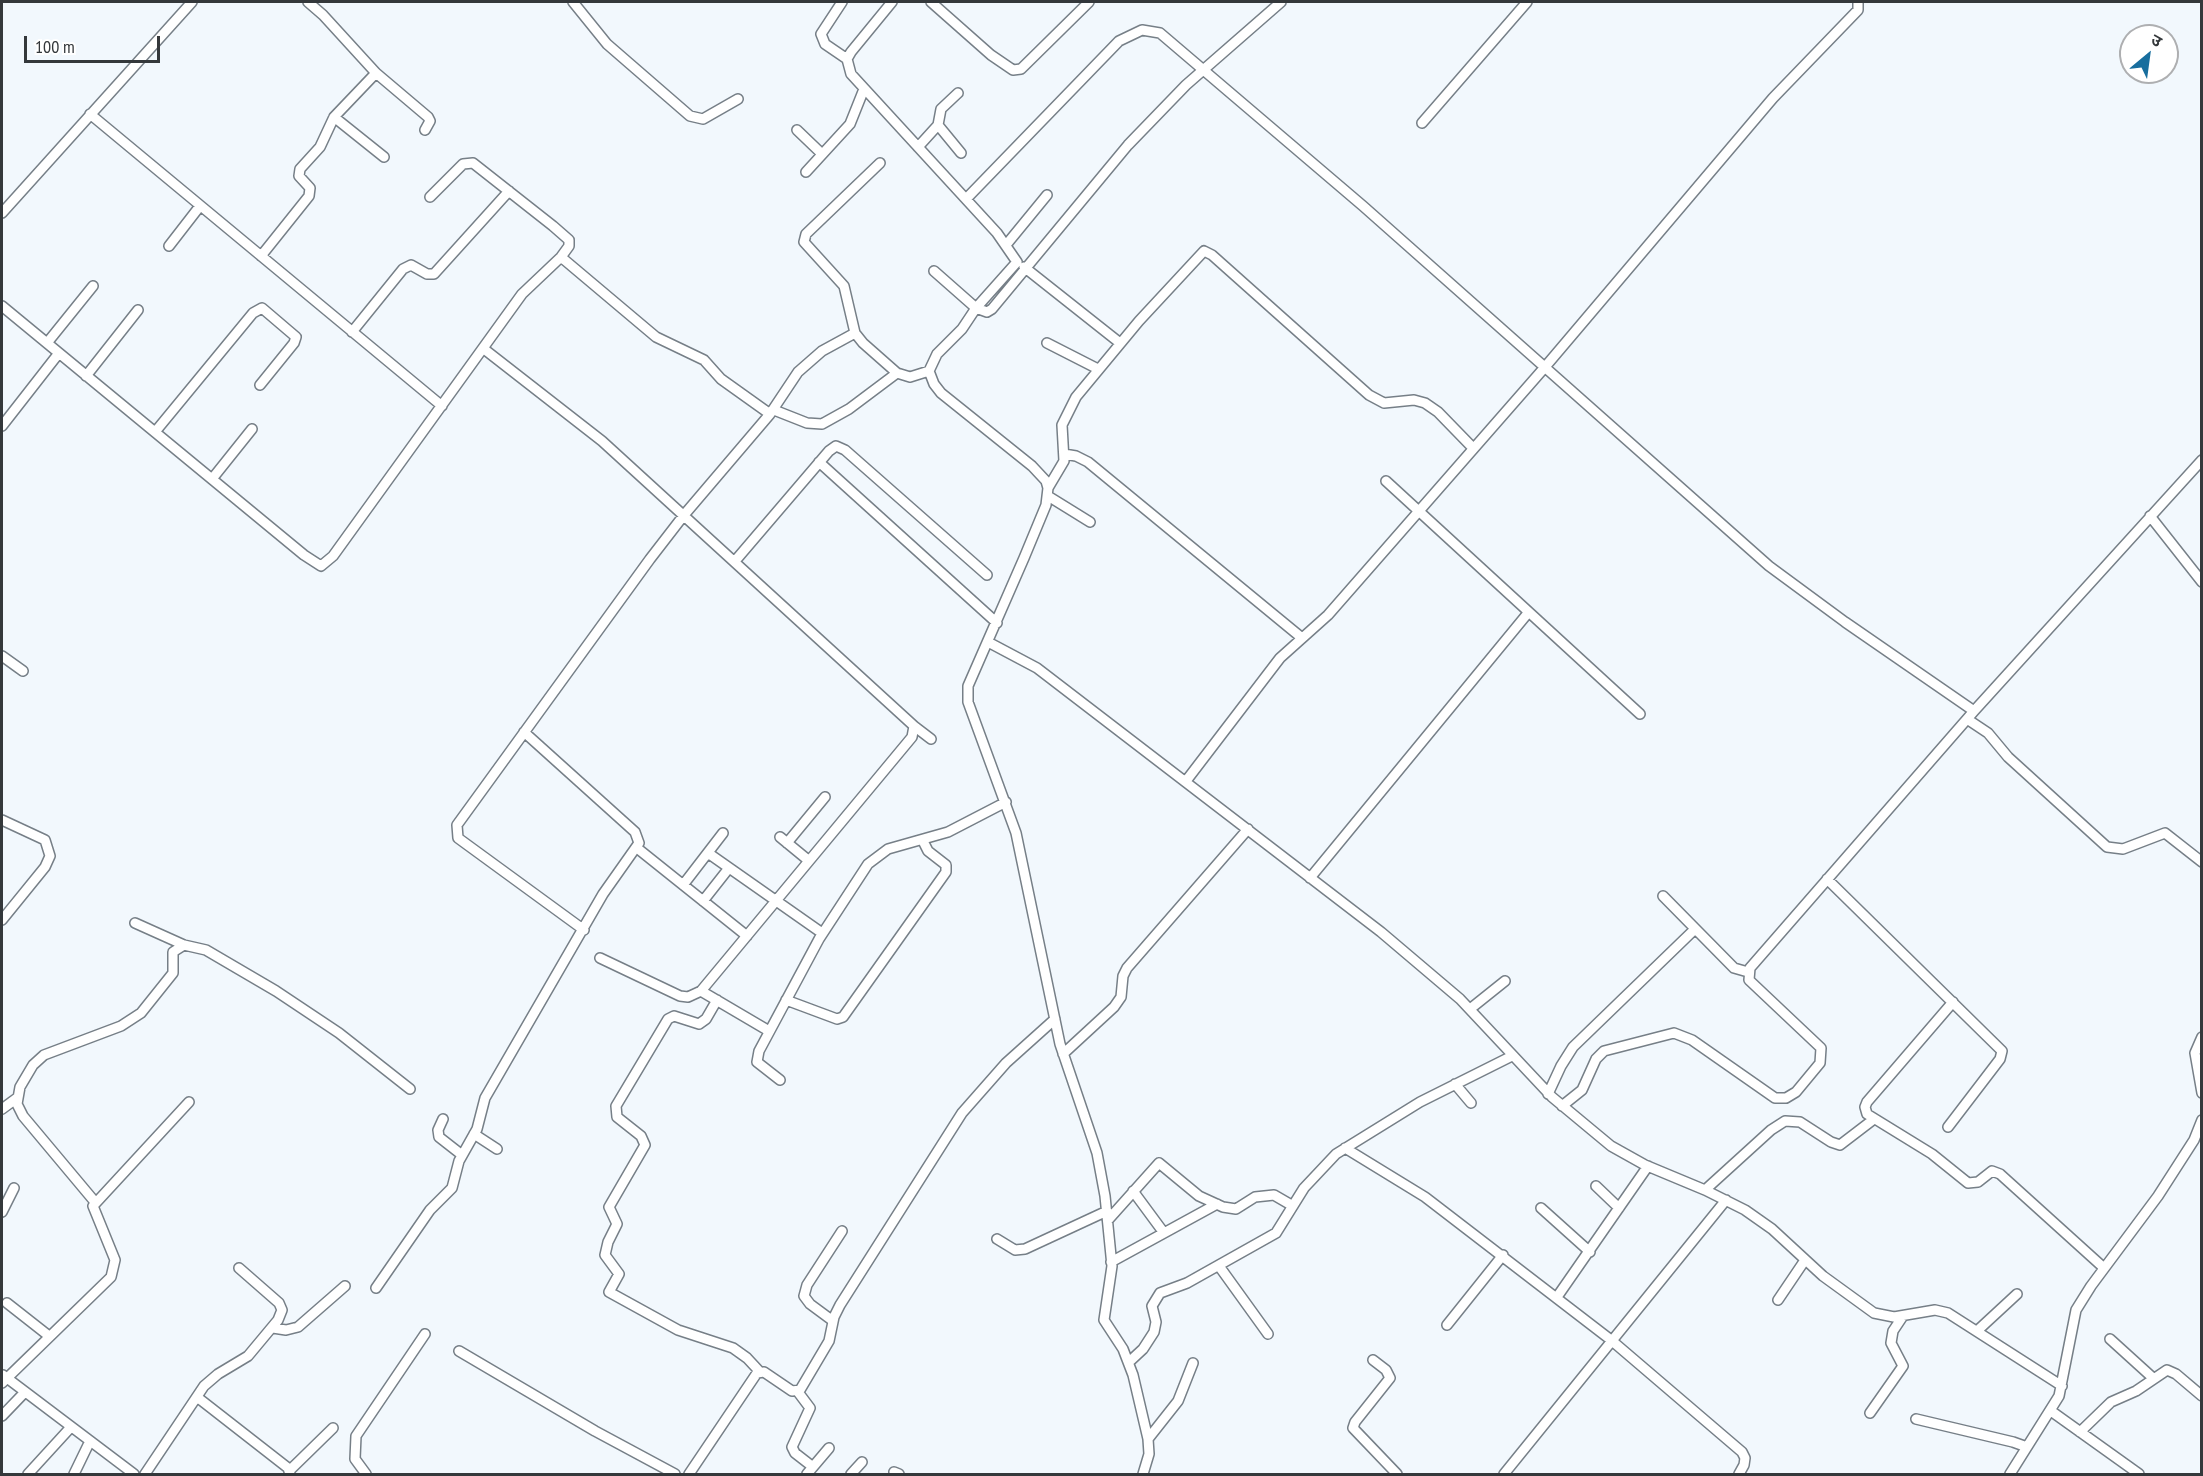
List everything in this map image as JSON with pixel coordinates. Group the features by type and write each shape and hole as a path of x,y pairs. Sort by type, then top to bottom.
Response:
{"street":[{"path":"2,213 192,2"},
{"path":"308,2 323,15 376,73 428,117 430,121 425,130"},
{"path":"573,2 607,44 690,116 703,119 738,99"},
{"path":"842,2 821,34 825,44 848,59"},
{"path":"892,2 851,52 848,59 850,74 966,199 1006,245 1017,262 1120,343"},
{"path":"931,2 991,56 1013,70 1021,69 1089,2"},
{"path":"934,270 976,308 987,312 992,309 1128,145 1203,70 1281,2"},
{"path":"1422,123 1527,2"},
{"path":"1186,781 1280,658 1317,627 1545,367 1773,98 1858,10 1861,2"},
{"path":"966,199 1113,46 1131,34 1142,30 1160,33 1363,206 1769,566 1970,715 2008,757 2107,847 2122,849 2165,833 2202,862"},
{"path":"261,256 309,196 310,188 299,172 320,147 334,117 376,73"},
{"path":"806,172 850,124 864,89"},
{"path":"918,147 938,125 942,109 958,93"},
{"path":"90,114 442,406"},
{"path":"334,117 384,157"},
{"path":"938,125 961,153"},
{"path":"797,130 822,154"},
{"path":"2,306 304,555 318,565 324,565 522,294 561,257 569,246 569,240 509,190 470,162 461,166 430,197"},
{"path":"880,163 803,239 844,286 849,297 855,333 897,374 910,377 929,371"},
{"path":"352,332 403,268 411,265 427,274 434,274 509,190"},
{"path":"1006,245 1047,195"},
{"path":"169,246 200,206"},
{"path":"1143,1474 1149,1454 1148,1439 1129,1362 1104,1320 1111,1280 1111,1262 1107,1216 1097,1153 1063,1054 1032,903 1006,802 968,702 968,686 997,623 1048,492 1061,468 1064,454 1062,425 1076,398 1120,343 1195,258 1204,251 1208,252 1368,395 1384,403 1414,400 1425,403 1438,412 1473,448"},
{"path":"561,257 664,343 704,360 721,379 772,412 822,424 849,409 897,374"},
{"path":"1017,262 976,308 962,329 937,354 929,371 933,384 941,393 1032,466 1046,482 1048,492 1090,522"},
{"path":"47,343 93,286"},
{"path":"155,432 253,313 262,308 296,337 294,343 260,385"},
{"path":"86,376 138,310"},
{"path":"584,930 469,847 456,834 457,825 684,515 772,412 788,385 805,365 822,351 855,333"},
{"path":"1047,344 1098,369"},
{"path":"484,349 577,420 931,739"},
{"path":"2,426 58,353"},
{"path":"212,479 252,429"},
{"path":"735,561 832,447 845,450 987,575"},
{"path":"1064,454 1076,456 1088,462 1302,638"},
{"path":"1562,1106 1582,1090 1599,1054 1610,1049 1674,1033 1692,1040 1775,1098 1786,1098 1792,1095 1820,1063 1821,1048 1764,996 1749,980 1748,972 1970,715 2202,460"},
{"path":"819,462 997,623"},
{"path":"1386,481 1640,714"},
{"path":"2150,516 2202,582"},
{"path":"1310,878 1528,613"},
{"path":"988,642 1037,668 1382,932 1470,1009 1548,1094 1611,1146 1648,1166 1726,1200 1772,1229 1805,1260 1866,1309 1884,1316 1941,1311 1977,1330 2062,1386"},
{"path":"2,656 23,671"},
{"path":"600,958 680,996 687,997 701,991 912,737 914,726"},
{"path":"376,1288 429,1210 452,1188 462,1155 474,1134 485,1098 603,894 637,848 639,839 635,832 524,732"},
{"path":"808,860 783,840 825,797"},
{"path":"780,1080 757,1062 769,1031 822,933 868,864 888,849 923,841 955,828 1006,802"},
{"path":"2,820 45,840 50,856 45,867 2,920"},
{"path":"1063,1054 1114,1007 1121,997 1123,976 1127,968 1248,829"},
{"path":"683,885 723,833"},
{"path":"786,1000 837,1019 843,1017 946,872 946,865 928,851 923,841"},
{"path":"637,848 747,936"},
{"path":"708,853 822,933"},
{"path":"703,901 729,868"},
{"path":"1827,879 2002,1053 1948,1127"},
{"path":"1663,896 1734,968 1748,972"},
{"path":"135,922 184,945 206,950 276,991 339,1033 410,1089"},
{"path":"1548,1094 1573,1047 1695,929"},
{"path":"95,1202 23,1116 17,1098 20,1087 33,1065 44,1055 121,1026 141,1013 173,973 173,952 184,945"},
{"path":"1470,1009 1505,981"},
{"path":"701,991 769,1031"},
{"path":"717,1000 706,1019 699,1024 674,1016 668,1019 616,1106 617,1117 641,1136 645,1145 609,1207 617,1224 608,1242 605,1255 619,1274 609,1292 678,1330 740,1352 760,1372 798,1392 810,1408 792,1447 810,1471 829,1448"},
{"path":"1953,1002 1868,1102 1865,1111 1874,1119 1932,1154 1968,1183 1978,1182 1992,1171 2000,1174 2104,1268"},
{"path":"798,1392 829,1341 833,1321 862,1270 962,1113 1006,1063 1055,1019"},
{"path":"2202,1037 2195,1053 2202,1093"},
{"path":"1129,1362 1143,1349 1154,1332 1156,1322 1152,1306 1156,1296 1220,1266 1276,1233 1318,1171 1345,1148 1420,1102 1512,1056"},
{"path":"1455,1084 1472,1103"},
{"path":"2,1109 17,1098"},
{"path":"134,1474 3,1378 111,1277 115,1269 115,1260 94,1211 95,1202 189,1102"},
{"path":"443,1119 438,1130 439,1137 462,1155"},
{"path":"1705,1190 1771,1130 1785,1121 1800,1122 1835,1145 1840,1145 1874,1119"},
{"path":"2010,1474 2051,1411 2062,1386 2076,1310 2158,1196 2194,1140 2202,1120"},
{"path":"474,1134 497,1149"},
{"path":"1345,1148 1425,1197 1611,1340 1742,1452 1744,1466 1739,1474"},
{"path":"997,1239 1015,1250 1024,1249 1107,1216 1156,1164 1161,1163 1200,1196 1216,1204 1236,1209 1256,1197 1274,1195 1293,1206"},
{"path":"1557,1297 1648,1166"},
{"path":"1596,1186 1619,1208"},
{"path":"2,1212 14,1188"},
{"path":"1133,1191 1164,1233"},
{"path":"1504,1474 1726,1200"},
{"path":"1111,1262 1216,1204"},
{"path":"1541,1208 1590,1252"},
{"path":"833,1321 810,1304 804,1296 807,1285 842,1231"},
{"path":"1447,1325 1503,1255"},
{"path":"1778,1300 1805,1260"},
{"path":"1220,1266 1269,1334"},
{"path":"145,1474 211,1379 248,1356 273,1328 282,1310 279,1303 238,1268"},
{"path":"273,1328 286,1330 298,1327 345,1286"},
{"path":"1977,1330 2017,1294"},
{"path":"7,1303 49,1336"},
{"path":"1870,1413 1903,1366 1891,1343 1893,1331 1902,1316"},
{"path":"366,1474 356,1463 353,1449 356,1436 425,1334"},
{"path":"2110,1339 2153,1378"},
{"path":"459,1351 595,1431 675,1474"},
{"path":"1373,1360 1390,1374 1389,1384 1355,1422 1353,1428 1397,1474"},
{"path":"1148,1439 1178,1401 1193,1363"},
{"path":"2080,1432 2105,1407 2136,1391 2162,1372 2171,1371 2202,1396"},
{"path":"689,1474 755,1375 760,1372"},
{"path":"2,1416 25,1392"},
{"path":"197,1397 290,1472 333,1428"},
{"path":"2051,1411 2139,1474"},
{"path":"1916,1419 2013,1442 2027,1448"},
{"path":"28,1474 71,1427"},
{"path":"74,1474 90,1441"},
{"path":"851,1474 862,1462"}]}
